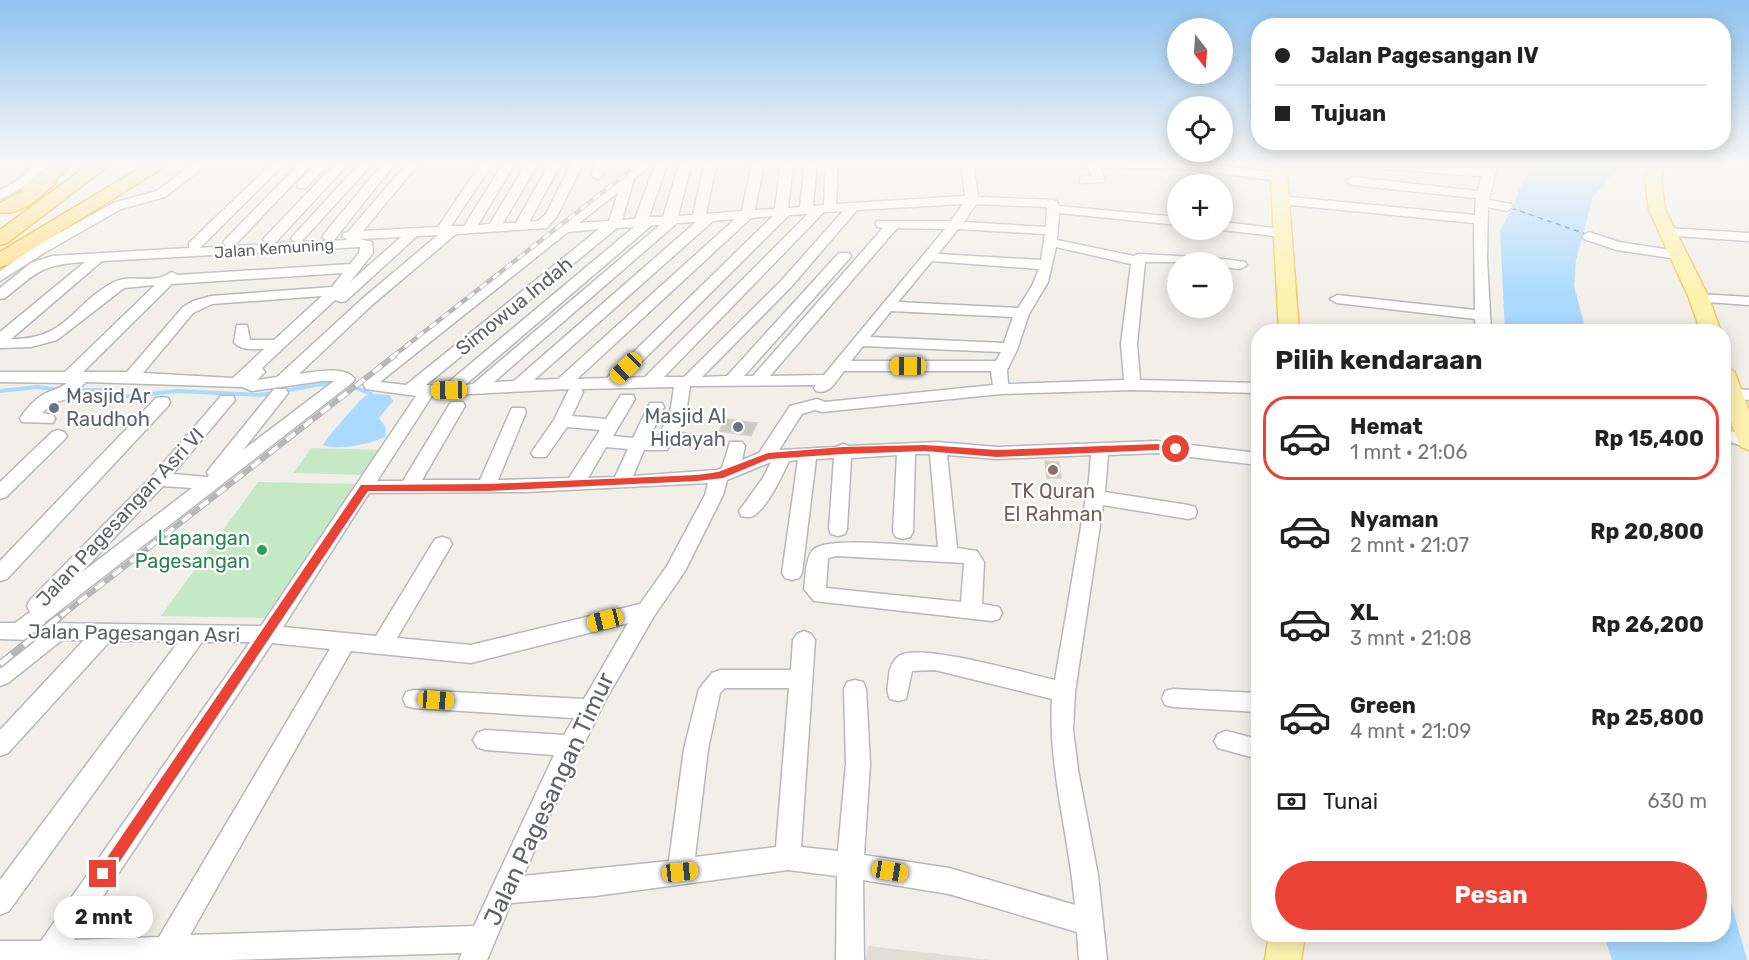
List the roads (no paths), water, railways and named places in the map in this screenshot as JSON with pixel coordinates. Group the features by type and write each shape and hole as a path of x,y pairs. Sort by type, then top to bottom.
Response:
{"highway":[{"path":"0,239 43,207"},
{"path":"0,261 89,207"}],"main road":[{"path":"1282,207 1288,324"},
{"path":"1656,207 1666,232 1699,298 1708,324"},
{"path":"1734,387 1749,442"},
{"path":"1283,960 1286,942"}],"street":[{"path":"0,277 39,250 116,207"},
{"path":"47,419 28,418 47,399 64,394 237,207"},
{"path":"230,243 265,207"},
{"path":"246,242 281,207"},
{"path":"270,240 301,207"},
{"path":"298,239 327,207"},
{"path":"329,237 354,207"},
{"path":"352,236 376,207"},
{"path":"210,484 281,388 367,302 446,232 461,207"},
{"path":"468,230 482,207"},
{"path":"494,228 507,207"},
{"path":"520,227 531,207"},
{"path":"39,250 196,249 230,243 270,240 520,227 543,225 556,207"},
{"path":"592,207 370,382 372,386 387,389 449,390 519,386 569,388 610,384 827,380"},
{"path":"615,223 620,207"},
{"path":"449,390 645,221 649,207"},
{"path":"478,388 672,219 675,207"},
{"path":"519,386 705,217 706,207"},
{"path":"540,453 562,420 569,388 748,214 749,207"},
{"path":"610,384 783,211 783,207"},
{"path":"566,228 845,207"},
{"path":"600,441 659,446 678,414 685,384 786,284 853,207"},
{"path":"891,207 879,224 892,226 955,225 1051,236 1138,261 1144,257 1167,259"},
{"path":"917,217 923,207"},
{"path":"811,405 838,366 929,257 967,207"},
{"path":"1349,207 1482,220"},
{"path":"1482,207 1483,324"},
{"path":"649,383 819,209"},
{"path":"1001,389 999,370 1010,348 1022,313 1041,282 1047,265 1053,209 1167,220"},
{"name":"Simowua Indah","path":"50,953 365,487 420,390 615,223"},
{"path":"757,381 892,226"},
{"path":"1233,227 1284,233"},
{"path":"1666,232 1749,237"},
{"path":"241,383 413,233"},
{"path":"1589,236 1617,246 1677,255"},
{"name":"Jalan Kemuning","path":"0,296 36,266 46,261 196,249 359,243 367,245 366,253 336,291 277,345 241,383"},
{"path":"731,381 844,256"},
{"path":"929,257 1047,265"},
{"path":"0,341 98,258"},
{"path":"1132,380 1129,344 1138,261"},
{"path":"1233,264 1240,264"},
{"path":"0,341 33,343 52,339 60,335 115,286 134,280 353,268"},
{"path":"131,376 188,310 198,304 211,300 336,291"},
{"path":"1699,298 1749,301"},
{"path":"1337,299 1482,315"},
{"path":"888,306 1022,313"},
{"path":"242,328 242,342 245,344 277,345"},
{"path":"860,341 1010,348"},
{"path":"838,366 1002,366"},
{"path":"0,377 74,382 131,376 281,388 322,376 347,379 210,484 10,631"},
{"path":"748,511 771,480 774,456 796,410 811,405 822,407 1001,389 1132,380 1251,377"},
{"path":"1132,380 1251,388"},
{"path":"575,484 627,399"},
{"name":"Jalan Pagesangan Asri VI","path":"10,631 159,480 227,400"},
{"path":"0,574 162,402"},
{"path":"408,488 457,406"},
{"path":"621,482 657,407"},
{"path":"488,488 518,412"},
{"path":"562,420 610,425"},
{"path":"0,493 58,436"},
{"path":"667,436 693,441"},
{"path":"1731,437 1749,442"},
{"name":"Jalan Pagesangan Timur","path":"478,950 569,746 616,658 675,571 725,474 736,446"},
{"path":"365,487 488,488 621,482 725,474 774,456 843,450 938,448 997,453 1157,447 1251,458"},
{"path":"938,448 948,554"},
{"path":"903,532 906,449"},
{"path":"1093,960 1085,875 1066,770 1062,730 1064,692 1095,497 1100,449"},
{"path":"838,529 843,450"},
{"path":"792,573 808,453"},
{"path":"159,480 210,484"},
{"path":"1095,497 1188,512"},
{"path":"381,646 442,544"},
{"path":"826,550 948,554 973,558 981,611 821,595 814,589 819,555 826,550"},
{"name":"Jalan Pagesangan Asri","path":"10,631 267,634 471,654 647,610"},
{"path":"0,677 56,633"},
{"path":"0,746 104,633"},
{"path":"0,902 196,634"},
{"path":"788,858 804,640"},
{"path":"185,953 345,642"},
{"path":"898,692 900,670 906,662 935,662 1064,692"},
{"path":"680,872 696,749 710,689 720,679 800,679"},
{"path":"850,960 850,864 858,764 855,689"},
{"path":"1173,698 1251,703"},
{"path":"414,699 589,709"},
{"path":"485,740 569,746"},
{"path":"1226,741 1251,747"},
{"path":"504,891 788,858 850,864 949,881 1091,923"},
{"path":"0,955 478,950"}],"water":[{"path":"1513,207 1590,207 1576,260 1574,286 1584,324 1505,324 1500,231"},
{"path":"371,394 389,395 393,401 379,418 386,428 385,437 354,446 323,445 360,401"},
{"path":"1731,902 1747,960 1612,960 1606,942 1731,942"}],"waterway":[{"path":"284,391 321,384 333,385"},
{"path":"344,386 352,386 371,394"},
{"path":"0,391 37,387 60,390"},
{"path":"73,390 102,390 121,397 177,391 259,395 274,393"}],"railway":[{"path":"392,357 584,207"},
{"path":"61,616 394,356"},
{"path":"0,664 63,614"}],"place":[{"name":"Masjid Ar Raudhoh","path":"54,408"},
{"name":"Masjid Al Hidayah","path":"738,427"},
{"name":"TK Quran El Rahman","path":"1053,470"},
{"name":"Lapangan Pagesangan","path":"262,550"}]}
